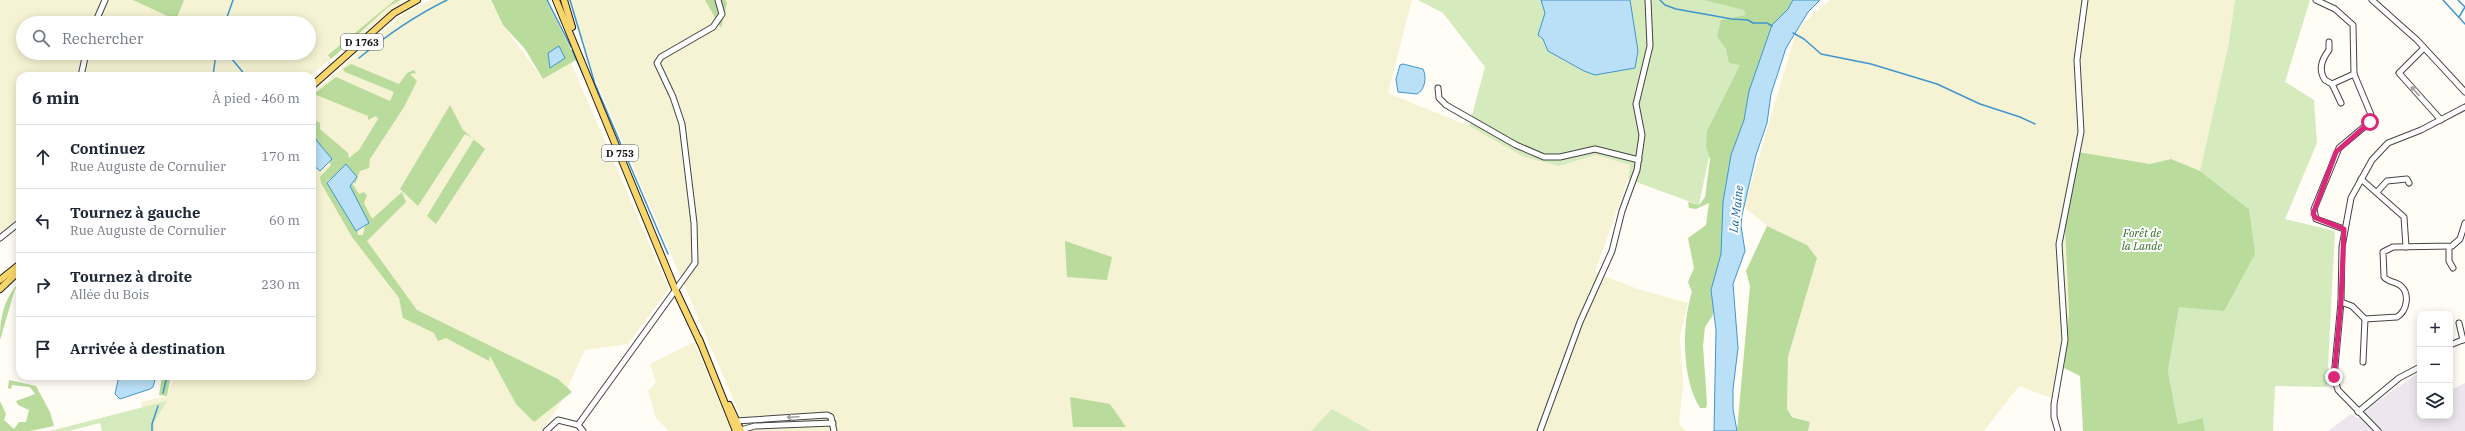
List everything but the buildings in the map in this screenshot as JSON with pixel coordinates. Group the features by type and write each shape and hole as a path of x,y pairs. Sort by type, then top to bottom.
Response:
{"main road":[{"name":"D 1763","path":"316,82 394,13 416,0"},
{"name":"D 753","path":"556,0 676,288 738,431"},
{"name":"D 753","path":"564,0 579,56"},
{"path":"0,280 16,267"},
{"path":"0,289 16,274"},
{"name":"D 753","path":"705,354 736,421 738,431"}],"street":[{"path":"98,16 105,0"},
{"path":"578,425 695,263 694,223 682,124 674,97 657,63 661,58 713,26 722,14 718,0"},
{"path":"1540,431 1580,322 1612,251 1622,211 1640,160 1642,134 1636,104 1650,46 1648,0"},
{"path":"2058,431 2055,422 2054,404 2065,340 2059,244 2081,132 2077,60 2085,0"},
{"path":"2316,0 2335,9 2353,25 2354,74 2373,119 2336,152 2313,214 2316,218 2344,229"},
{"path":"2372,0 2424,48 2464,90"},
{"path":"2329,42 2329,50 2324,57 2321,73 2324,80 2332,84 2341,103"},
{"path":"2424,48 2399,73 2441,120"},
{"path":"82,72 84,60"},
{"path":"2332,84 2354,74"},
{"path":"1438,88 1438,98 1446,106 1516,145 1544,157 1560,157 1595,149 1640,160"},
{"path":"2378,431 2357,411 2334,384 2341,302 2344,229 2351,198 2379,150 2388,143 2421,130 2465,107"},
{"path":"2361,179 2404,217 2406,246"},
{"path":"2377,192 2391,179 2407,179 2409,183"},
{"path":"2365,319 2397,317 2404,312 2406,306 2404,290 2399,284 2384,277 2383,252 2390,247 2449,247 2458,242 2465,223"},
{"path":"0,238 16,225"},
{"path":"2449,247 2449,261 2453,268"},
{"path":"2341,302 2352,306 2365,319 2363,362"},
{"path":"2453,344 2464,340 2460,323"},
{"path":"2357,411 2399,378 2417,369"},
{"path":"736,421 827,415 831,417 834,431"},
{"path":"546,431 558,420 578,425 583,431"},
{"path":"738,431 754,426 833,423"}],"shaded area":[{"path":"0,0 404,0 315,72 16,72 16,220 0,233"},
{"path":"432,0 490,0 503,25 543,79 571,63 669,289 628,344 585,350 558,408 541,431 147,431 141,402 167,396 173,380 316,380 316,90 405,12"},
{"path":"569,0 1412,0 1388,93 1469,126 1524,157 1559,166 1596,155 1630,165 1628,179 1595,272 1638,289 1688,303 1680,336 1683,384 1679,424 1686,431 1371,431 1332,409 1311,431 747,431 587,59"},
{"path":"1830,0 2235,0 2228,47 2200,171 2171,159 2150,164 2078,152 2069,311 2064,368 2051,398 2019,386 1984,431 1808,431 1810,422 1792,416 1787,409 1788,357 1817,258 1807,245 1767,226 1744,207 1797,29"},
{"path":"694,342 731,431 669,431 656,418 648,391 656,382 650,364"},
{"path":"2417,374 2417,419 2453,419 2453,389 2465,383 2465,431 2328,431 2351,414 2358,418 2372,405"}],"green space":[{"path":"133,0 184,0 178,16 167,16"},
{"path":"395,0 400,0 388,7 331,59 328,55"},
{"path":"491,0 546,0 576,60 543,79 525,49 503,25"},
{"path":"705,0 725,0 727,3 721,28"},
{"path":"1418,0 1786,0 1709,157 1699,205 1628,179 1630,165 1596,155 1559,166 1524,157 1469,126 1485,67 1443,13"},
{"path":"1704,0 1798,0 1724,241 1716,278 1713,315 1705,327 1703,346 1707,403 1706,408 1700,408 1689,381 1686,366 1686,319 1692,292 1688,282 1694,268 1688,238 1706,225 1709,203 1696,209 1689,208 1688,202 1699,205 1705,197 1710,159 1706,147 1707,131 1740,65 1729,63 1726,49 1717,36 1721,20 1746,15 1744,10"},
{"path":"2235,0 2310,0 2285,82 2314,100 2317,143 2285,219 2335,231 2327,387 2275,386 2273,431 2205,431 2203,418 2178,424 2168,371 2179,306 2249,209 2200,171 2228,47"},
{"path":"351,64 399,84 407,73 414,70 416,73 410,74 417,81 404,107 370,159 369,168 360,171 355,184 347,169 327,181 356,223 358,235 363,235 366,221 347,186 352,183 359,194 364,192 367,195 364,203 372,219 402,192 406,202 367,241 417,310 558,379 572,392 534,422 516,404 490,356 489,361 446,338 438,341 434,333 403,318 399,298 352,237 321,183 320,177 331,165 326,155 316,144 316,121 320,123 320,129 348,153 349,158 359,150 378,119 376,116 368,120 368,116 316,95 316,92 336,77 390,101 394,92 345,72 343,69"},
{"path":"450,105 463,130 472,138 465,134 418,206 400,189"},
{"path":"474,139 485,149 436,224 427,216"},
{"name":"Forêt de la Lande","path":"2078,152 2150,164 2171,159 2200,171 2249,209 2255,254 2224,311 2179,307 2168,371 2178,424 2203,418 2205,431 2083,431 2080,376 2064,368 2069,311 2065,227"},
{"path":"1767,226 1807,245 1817,258 1788,357 1787,409 1792,417 1810,422 1808,431 1737,431 1750,286 1746,271"},
{"path":"1065,241 1112,257 1107,280 1067,277"},
{"path":"16,287 0,340 4,308 10,294"},
{"path":"9,380 36,386 50,412 54,426 30,431 0,431 0,401 6,414 4,420 14,429 19,422 26,422 29,410 18,405 16,401 35,394 30,387 12,385 11,389 8,388"},
{"path":"161,380 170,380 167,396 159,395"},
{"path":"1070,397 1110,404 1126,427 1073,427"},
{"path":"167,401 154,422 154,431 102,431 100,423 69,431 50,431"},
{"path":"1332,409 1371,431 1311,431"}],"water":[{"path":"1541,0 1630,0 1638,51 1635,68 1595,75 1584,71 1548,51 1543,39 1538,35 1545,13"},
{"name":"La Maine","path":"1793,0 1820,0 1808,12 1786,48 1771,94 1767,123 1756,155 1742,215 1741,226 1745,251 1733,284 1738,348 1733,389 1733,409 1737,431 1714,431 1716,330 1711,290 1721,254 1723,202 1731,155 1744,120 1749,91 1772,25 1788,9"},
{"path":"559,46 565,58 550,68 548,53"},
{"path":"1403,64 1423,69 1425,76 1424,83 1422,90 1417,94 1398,92 1396,79 1400,65"},
{"path":"316,139 332,159 320,171 316,168"},
{"path":"346,164 357,177 350,186 369,223 356,231 327,183"},
{"path":"118,380 155,380 153,387 150,389 120,399 115,394"}],"waterway":[{"path":"227,16 233,0"},
{"path":"359,58 401,26 447,0"},
{"path":"547,0 571,47"},
{"path":"570,0 595,84 668,254"},
{"path":"1660,0 1665,5 1676,9 1732,19 1748,20 1753,23 1767,23 1772,26"},
{"path":"2443,0 2465,24"},
{"path":"2458,0 2465,7 2459,17"},
{"path":"1793,33 1804,39 1821,54 1871,64 1937,84 1980,104 2020,117 2035,124"},
{"path":"572,50 591,92"},
{"path":"214,72 215,60"},
{"path":"233,60 243,72"},
{"path":"163,393 166,380"},
{"path":"152,431 152,424 158,406"}],"route":[{"path":"2334,377 2341,302 2341,268 2344,229 2316,218 2313,214 2336,152 2370,122"}]}
